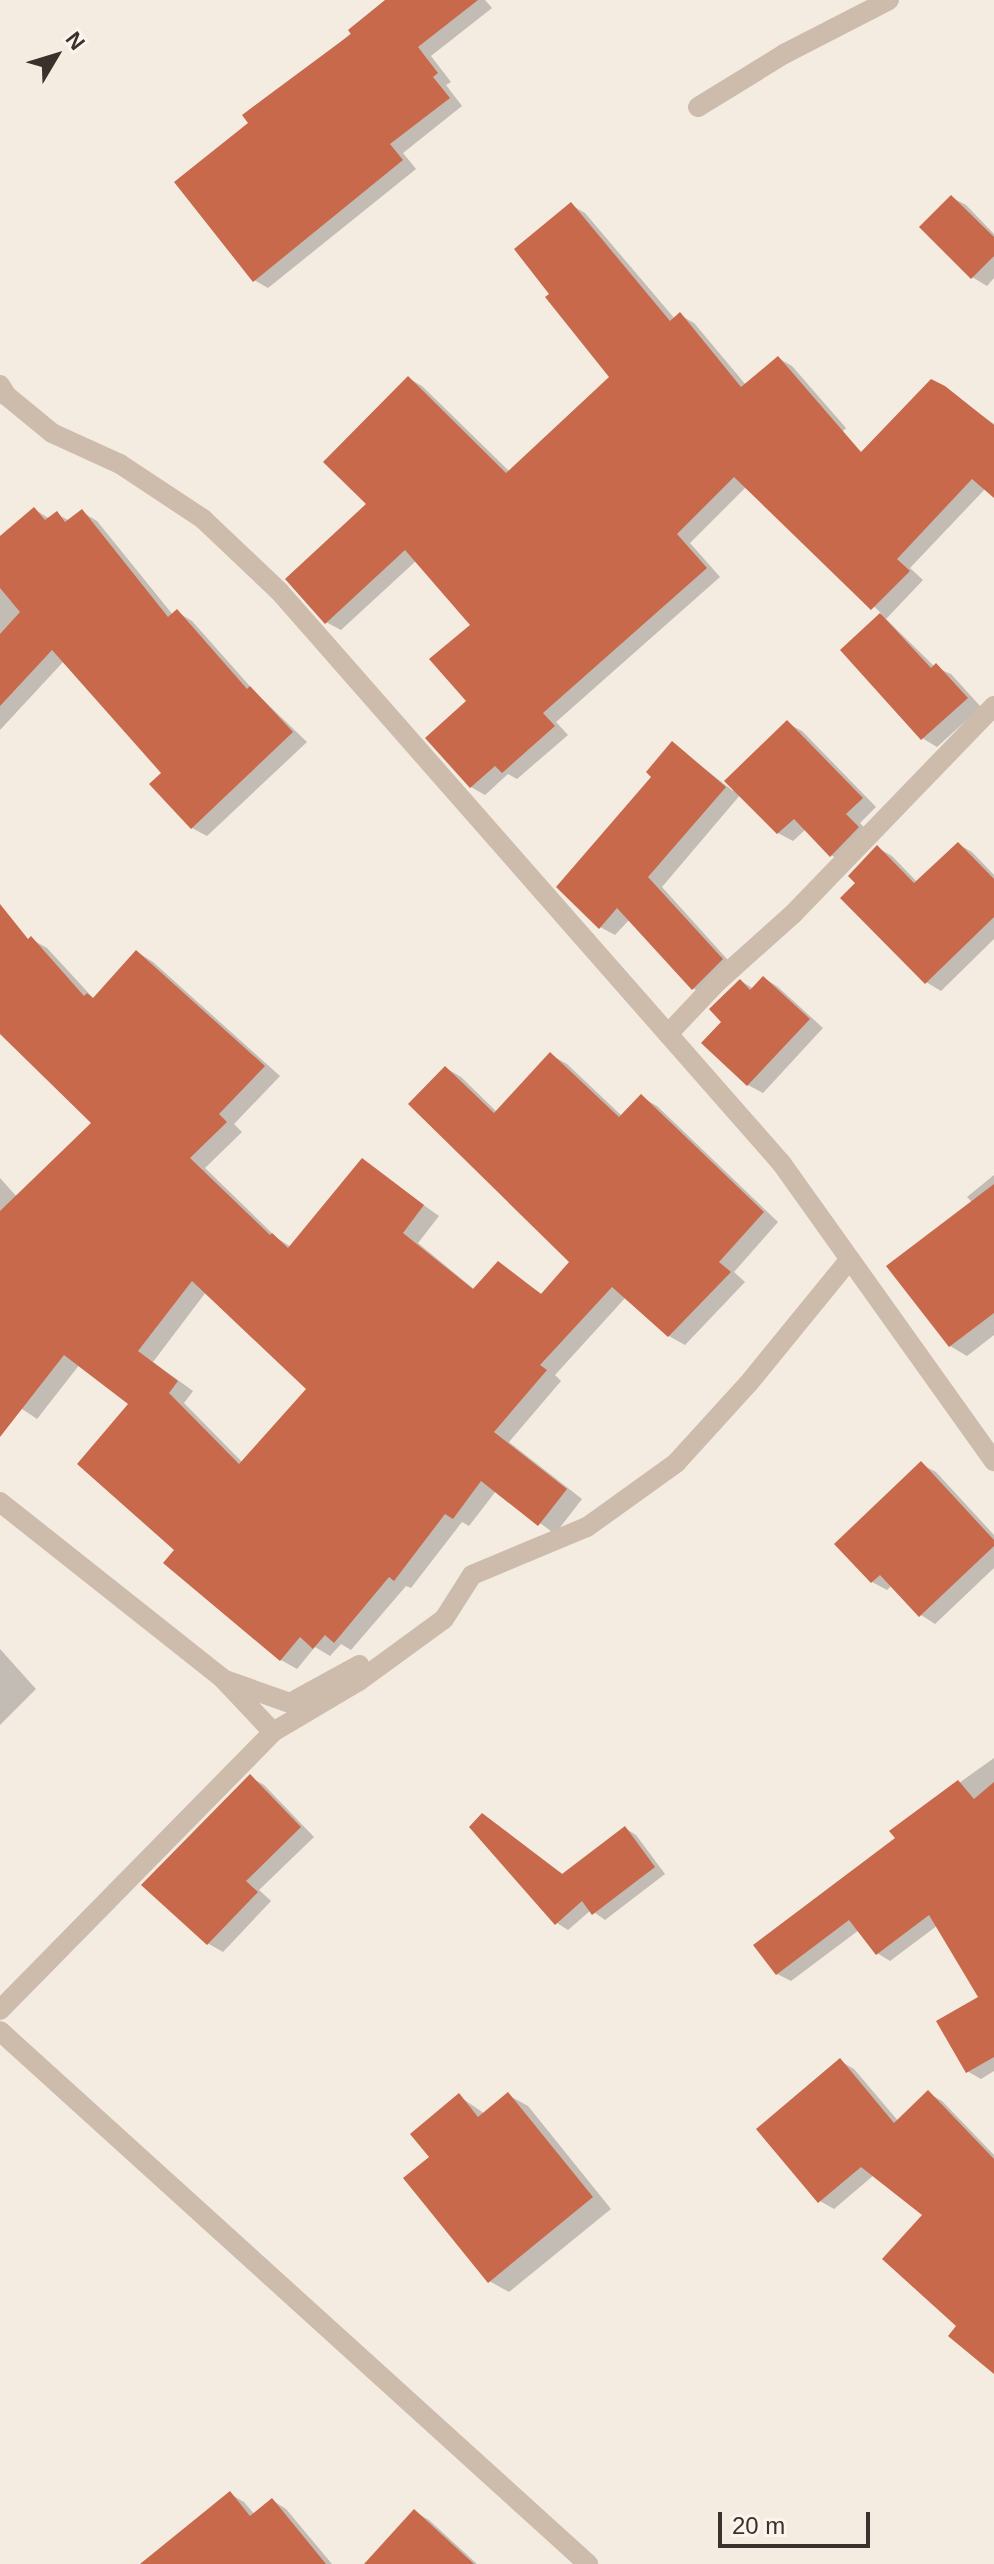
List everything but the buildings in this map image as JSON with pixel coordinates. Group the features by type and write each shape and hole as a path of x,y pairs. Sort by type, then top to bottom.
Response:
{"street":[{"path":"698,107 784,54 889,0"},
{"path":"0,385 7,396 52,433 120,464 203,519 279,591 782,1164 994,1461"},
{"path":"668,1034 716,983 793,914 994,706"},
{"path":"0,2010 273,1732 359,1681 444,1619 472,1575 587,1527 676,1463 748,1384 850,1259"},
{"path":"0,1502 222,1678 273,1732"},
{"path":"222,1678 290,1703 444,1619"},
{"path":"0,2031 588,2564"}]}
